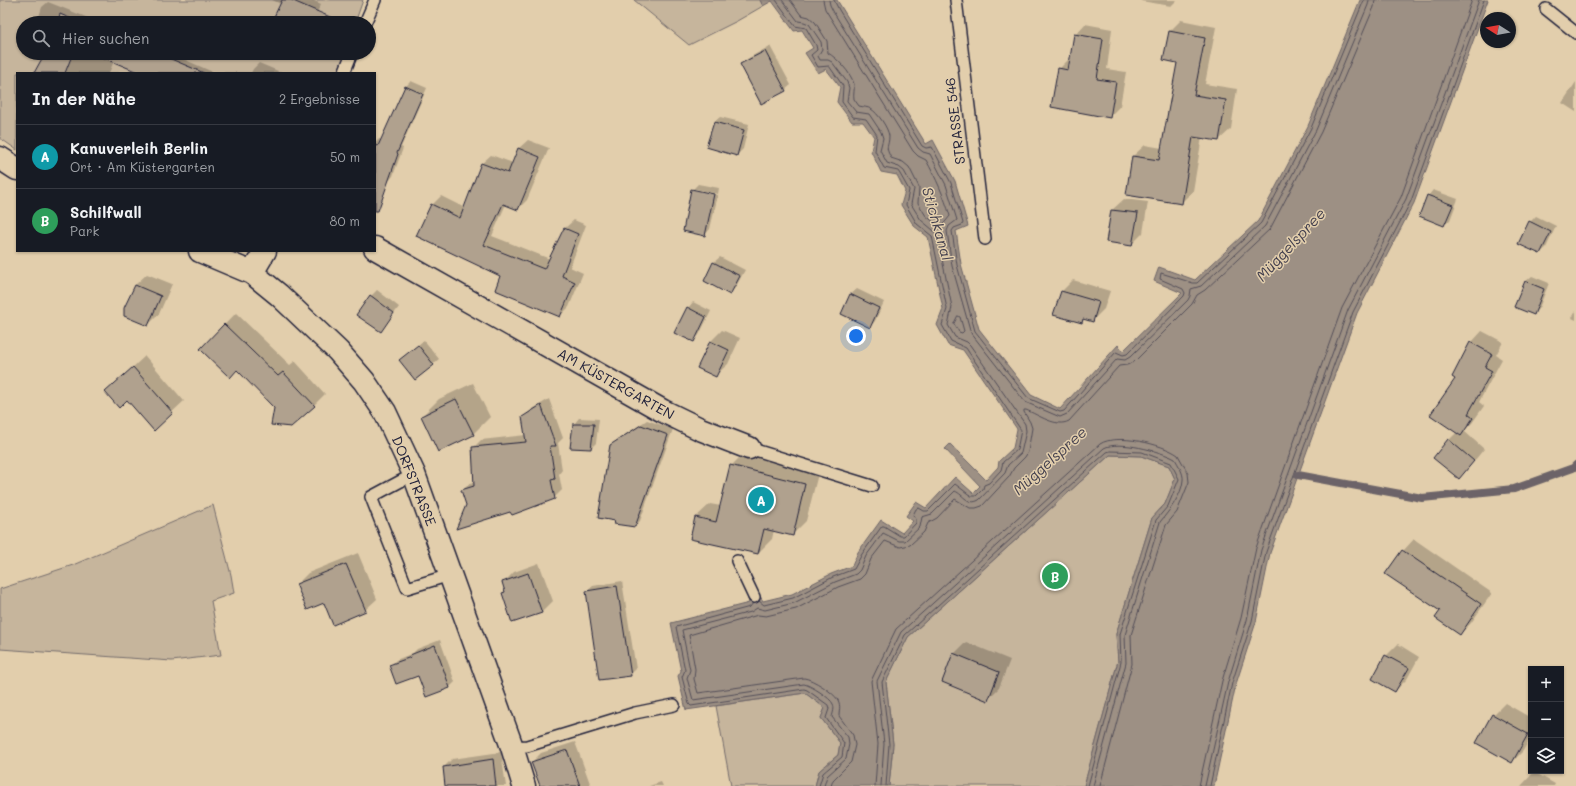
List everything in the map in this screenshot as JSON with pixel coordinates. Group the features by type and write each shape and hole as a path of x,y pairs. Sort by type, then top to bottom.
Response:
{"street":[{"name":"AM KÜSTERGARTEN","path":"376,249 650,405 700,430 749,448"},
{"name":"DORFSTRASSE","path":"202,252 252,273 279,295 338,352 364,381 385,412 414,474 512,747 524,786"},
{"path":"252,273 263,252"}],"lane":[{"path":"368,16 375,0"},
{"name":"STRASSE 546","path":"956,0 984,239"},
{"path":"1546,9 1576,33"},
{"path":"344,72 349,60"},
{"name":"AM KÜSTERGARTEN","path":"749,448 872,486"},
{"path":"414,474 371,497 407,588 450,575"},
{"path":"737,561 754,597"},
{"path":"512,747 527,746 635,713 674,705"}],"shaded area":[{"path":"0,0 363,0 357,16 16,16 16,60 343,60 337,72 16,72 16,149 0,138"},
{"path":"634,0 760,0 763,6 689,45"},
{"path":"1110,455 1141,456 1169,466 1175,479 1165,504 1152,518 1116,634 1118,661 1084,786 889,786 893,744 886,682 908,637"},
{"path":"213,505 231,575 234,593 211,601 221,655 172,661 0,649 0,589 73,565"},
{"path":"805,693 825,708 821,718 840,743 838,755 819,771 815,786 731,786 716,706"}],"water":[{"path":"760,0 837,0 926,144 933,140 955,181 968,226 956,231 961,264 979,329 1031,395 1060,409 1118,345 1123,351 1182,293 1154,281 1159,267 1195,280 1258,221 1308,126 1360,0 1488,0 1484,12 1480,12 1480,22 1414,203 1357,313 1270,553 1256,622 1236,684 1214,786 1084,786 1118,661 1116,634 1152,518 1165,504 1175,479 1169,466 1141,456 1110,455 908,637 886,682 893,744 889,786 815,786 819,771 838,755 840,743 821,718 825,708 805,693 686,710 678,676 681,671 671,623 749,603 748,599 760,596 763,601 792,594 831,574 852,566 858,552 881,520 902,533 913,521 906,516 916,502 926,508 955,477 973,493 980,486 945,449 950,444 986,480 998,467 999,461 1013,448 1017,429 963,350 948,345 937,325 943,309 928,237 914,226 901,205 905,191 897,175 881,172 871,151 874,137 863,122 852,122 837,102 840,87 826,69 818,73 805,53 813,48 802,30 794,31 772,1 763,6"}],"building":[{"path":"282,0 291,0 328,16 274,16"},
{"path":"1169,31 1205,38 1194,95 1226,100 1219,141 1193,137 1182,204 1126,195 1132,156 1159,160 1177,63 1163,60"},
{"path":"1074,34 1103,39 1097,79 1116,82 1110,118 1051,107 1058,68 1068,70"},
{"path":"765,51 786,91 761,104 740,64"},
{"path":"41,60 70,60 65,72 35,72"},
{"path":"109,60 173,60 202,72 138,72"},
{"path":"405,86 423,94 397,153 398,154 378,211 376,211 376,145 378,146"},
{"path":"714,122 744,130 737,156 706,147"},
{"path":"518,148 540,157 518,210 503,204 484,245 544,269 564,228 578,234 562,276 575,282 560,317 495,290 500,276 416,236 431,204 460,218 481,163 508,173"},
{"path":"691,189 714,194 705,236 683,231"},
{"path":"1427,195 1453,205 1444,226 1419,216"},
{"path":"1111,210 1138,213 1132,246 1106,242"},
{"path":"1529,221 1551,232 1540,254 1518,244"},
{"path":"713,262 740,276 730,295 704,281"},
{"path":"1525,281 1544,289 1534,315 1514,307"},
{"path":"135,285 161,296 148,326 124,316 124,308"},
{"path":"1061,291 1099,302 1093,322 1083,319 1082,323 1053,315"},
{"path":"850,294 879,308 870,328 841,314"},
{"path":"370,295 394,313 381,332 356,315"},
{"path":"687,307 706,317 694,342 674,333"},
{"path":"224,324 278,376 283,372 315,406 291,427 271,425 274,408 237,370 230,378 200,349"},
{"path":"710,341 729,350 716,377 697,368"},
{"path":"1470,342 1492,354 1485,367 1492,371 1468,414 1473,418 1461,436 1430,415 1455,379 1452,377"},
{"path":"418,345 434,365 415,380 399,360"},
{"path":"133,367 173,413 154,431 127,400 119,408 105,392"},
{"path":"456,399 474,435 438,452 421,416"},
{"path":"541,405 556,446 550,446 555,479 551,480 555,499 512,515 510,512 456,529 466,505 461,490 474,486 472,447 526,442 522,417"},
{"path":"573,424 594,424 591,449 570,448"},
{"path":"641,425 668,435 635,527 614,524 615,521 598,518 610,445"},
{"path":"1448,439 1474,461 1459,479 1433,458"},
{"path":"730,465 805,484 793,536 764,529 758,554 690,539 695,517 716,522"},
{"path":"1402,550 1481,604 1460,635 1435,618 1440,611 1385,574"},
{"path":"346,564 366,611 333,625 324,603 307,610 296,584"},
{"path":"528,573 542,613 512,623 502,593 505,592 502,582"},
{"path":"617,586 631,676 599,680 586,591"},
{"path":"435,645 450,688 426,697 418,676 396,684 389,665 411,657 410,655"},
{"path":"953,653 999,672 988,701 942,682"},
{"path":"1385,655 1409,668 1395,692 1372,679"},
{"path":"1492,714 1528,734 1512,763 1476,743"},
{"path":"567,750 580,786 540,786 531,762"},
{"path":"493,759 496,786 445,786 443,767"}],"waterway":[{"path":"1298,475 1422,498 1514,489 1573,468 1576,465"}],"place":[{"name":"Kanuverleih Berlin","path":"761,500"},
{"name":"Schilfwall","path":"1055,576"}],"water label":[{"name":"Stichkanal","path":"937,224"},
{"name":"Müggelspree","path":"1291,245"},
{"name":"Müggelspree","path":"1050,461"}]}
